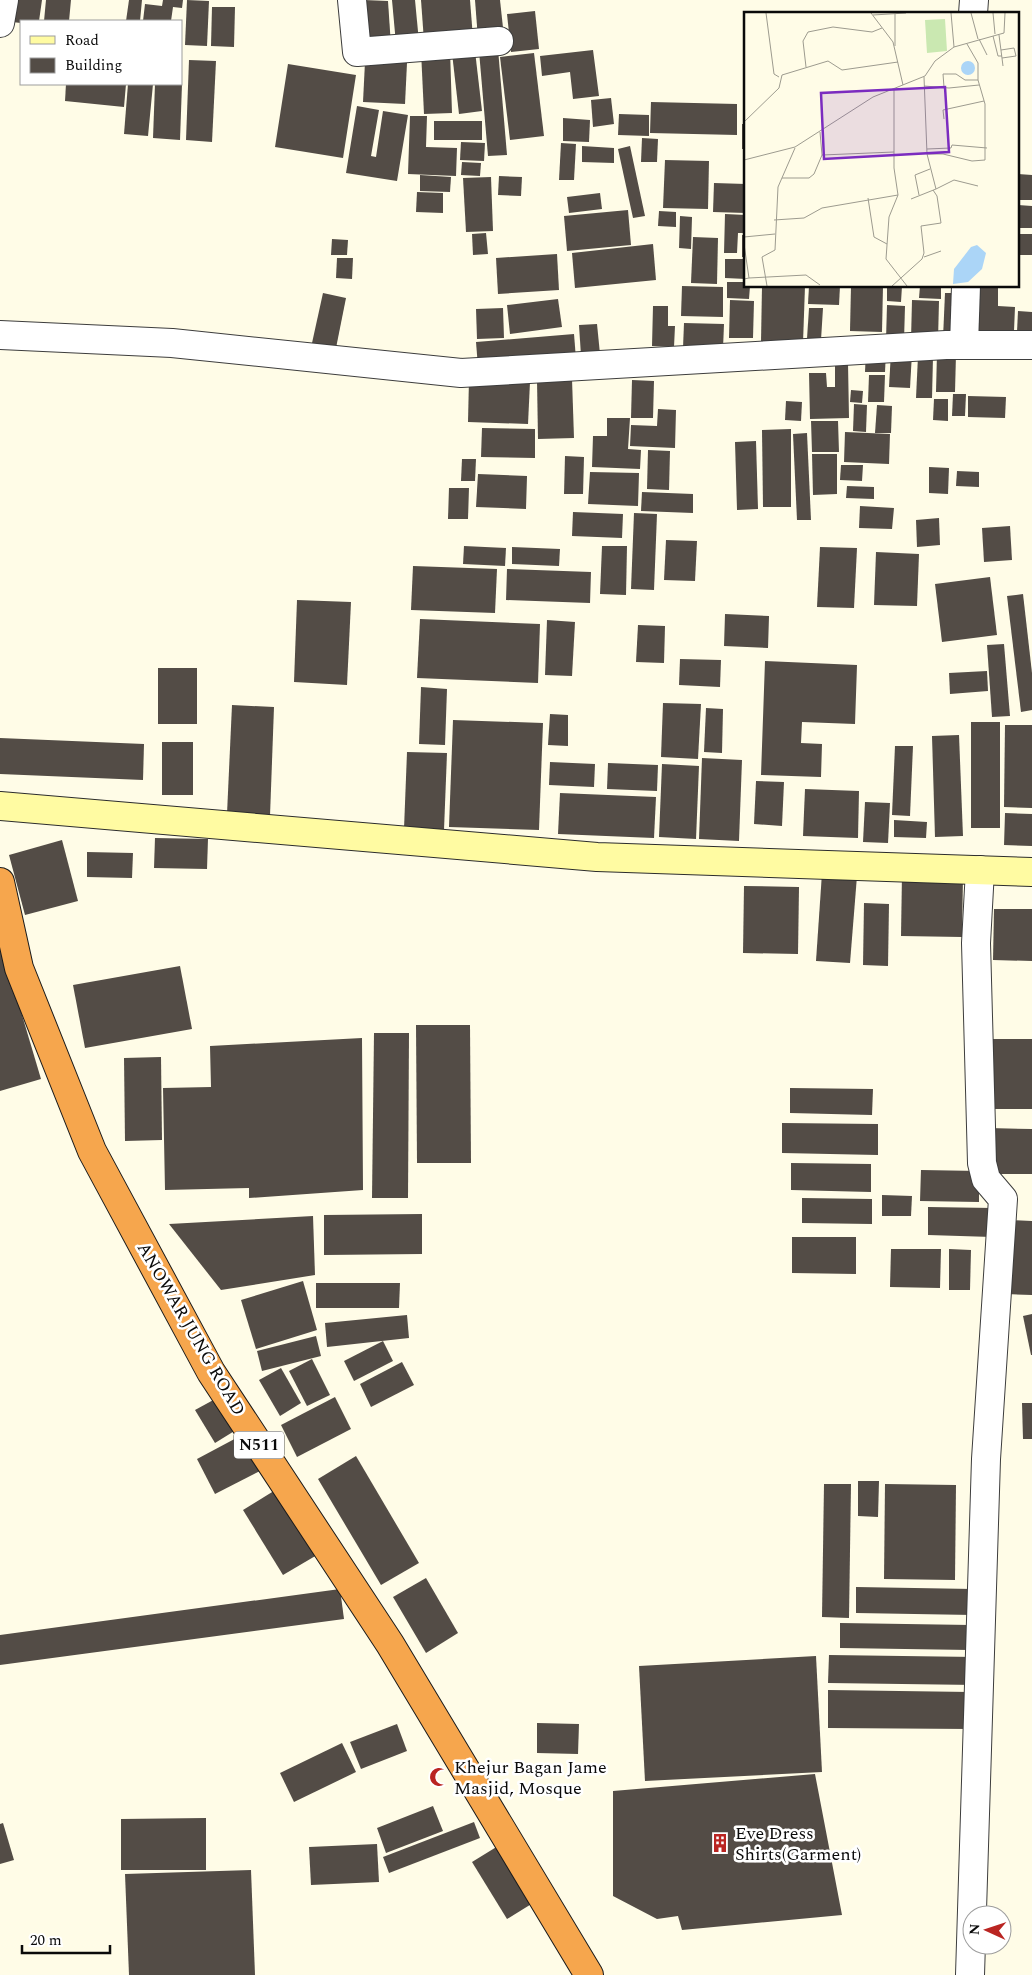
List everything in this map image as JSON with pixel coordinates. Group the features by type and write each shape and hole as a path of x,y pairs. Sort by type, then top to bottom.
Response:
{"highway":[{"name":"ANOWAR JUNG ROAD","path":"0,882 19,968 92,1151 211,1372 390,1644 589,1975"}],"street":[{"path":"0,23 4,0"},
{"path":"352,0 357,52 499,41"},
{"path":"964,345 966,288"},
{"path":"0,335 172,342 461,373 964,345 1032,345"},
{"path":"0,806 597,857 1032,872"},
{"path":"970,1975 986,1459 1003,1199 986,1179 982,1163 976,942 980,870"}],"building":[{"path":"15,0 42,0 39,20 12,22"},
{"path":"46,0 71,0 69,20 44,20"},
{"path":"129,0 142,0 140,20 126,20"},
{"path":"163,0 183,0 182,8 173,7 171,20 143,20 145,4 162,6"},
{"path":"187,0 209,1 207,46 185,45"},
{"path":"364,0 388,1 391,46 367,48"},
{"path":"392,0 415,0 419,42 396,44"},
{"path":"421,0 470,0 473,38 424,41"},
{"path":"475,0 500,0 504,37 478,39"},
{"path":"212,7 235,7 234,47 211,46"},
{"path":"535,11 539,49 511,52 507,14"},
{"path":"498,49 507,155 488,156 479,51"},
{"path":"450,50 452,113 424,114 421,51"},
{"path":"593,50 599,96 573,99 570,72 542,76 540,56"},
{"path":"475,51 482,111 459,114 452,53"},
{"path":"534,53 544,136 510,140 500,57"},
{"path":"189,60 216,61 212,142 186,140"},
{"path":"365,62 407,63 405,104 363,102"},
{"path":"288,64 356,75 343,158 275,147"},
{"path":"66,85 126,85 124,107 65,101"},
{"path":"128,85 153,85 148,136 124,134"},
{"path":"155,85 182,85 180,140 153,138"},
{"path":"611,98 614,124 593,127 591,100"},
{"path":"651,102 737,104 737,135 650,133"},
{"path":"357,106 379,110 371,156 376,157 383,111 408,115 397,181 346,173"},
{"path":"619,114 649,115 649,136 618,135"},
{"path":"410,116 427,116 426,147 457,148 456,176 408,174"},
{"path":"563,118 590,120 589,142 563,141"},
{"path":"434,121 482,121 482,140 434,140"},
{"path":"742,124 744,124 744,149 742,149"},
{"path":"642,138 658,139 657,162 641,162"},
{"path":"461,142 485,143 484,161 460,160"},
{"path":"561,143 576,144 574,180 559,180"},
{"path":"582,146 614,148 614,163 582,162"},
{"path":"630,146 645,216 633,218 618,149"},
{"path":"665,160 709,161 708,209 663,208"},
{"path":"462,162 481,163 480,176 461,175"},
{"path":"1020,174 1032,175 1032,200 1020,200"},
{"path":"420,175 451,177 450,192 420,191"},
{"path":"499,176 522,177 521,196 498,195"},
{"path":"491,177 493,231 466,232 463,178"},
{"path":"714,183 744,184 744,213 713,212"},
{"path":"417,192 443,193 443,213 416,212"},
{"path":"600,193 602,209 569,213 567,197"},
{"path":"1020,205 1032,206 1032,228 1020,228"},
{"path":"628,210 631,245 567,251 564,216"},
{"path":"659,211 676,212 676,227 658,226"},
{"path":"725,214 744,215 744,233 738,233 737,253 724,253"},
{"path":"680,216 692,217 691,249 679,248"},
{"path":"486,233 488,254 473,255 472,234"},
{"path":"1020,234 1032,234 1032,255 1020,255"},
{"path":"742,235 744,235 744,257 742,257"},
{"path":"693,237 718,238 717,284 691,283"},
{"path":"332,239 348,240 347,255 331,255"},
{"path":"653,244 656,280 575,288 572,253"},
{"path":"557,254 559,290 498,294 496,258"},
{"path":"337,258 353,258 352,279 336,278"},
{"path":"725,259 744,259 744,279 725,278"},
{"path":"727,282 744,282 744,288 750,288 749,299 727,298"},
{"path":"682,286 723,287 723,317 681,316"},
{"path":"762,288 805,288 803,343 761,342"},
{"path":"809,288 840,288 839,305 808,304"},
{"path":"851,288 883,288 882,332 850,331"},
{"path":"887,288 902,288 901,302 887,301"},
{"path":"920,288 941,288 941,299 919,298"},
{"path":"971,288 998,288 998,306 1015,307 1014,331 970,330"},
{"path":"323,293 346,298 336,348 312,343"},
{"path":"945,293 962,293 961,338 943,338"},
{"path":"558,299 562,327 510,334 507,305"},
{"path":"730,300 754,301 753,338 729,338"},
{"path":"912,300 939,301 938,340 911,340"},
{"path":"887,305 905,306 904,341 886,340"},
{"path":"653,306 668,306 668,326 675,326 674,347 652,346"},
{"path":"503,308 504,338 477,339 476,309"},
{"path":"809,308 823,308 821,340 807,339"},
{"path":"1018,311 1032,312 1032,332 1017,332"},
{"path":"684,323 724,324 723,349 683,348"},
{"path":"597,324 600,354 581,356 579,325"},
{"path":"574,334 576,359 478,367 476,342"},
{"path":"866,350 886,351 885,372 865,372"},
{"path":"891,352 912,353 910,388 889,387"},
{"path":"937,353 956,354 955,392 936,392"},
{"path":"918,356 933,357 932,398 916,398"},
{"path":"848,363 849,418 810,419 809,373 826,373 827,387 835,387 835,364"},
{"path":"869,375 885,375 884,402 868,402"},
{"path":"469,379 530,382 528,424 468,422"},
{"path":"572,379 574,438 538,439 537,380"},
{"path":"632,380 654,381 653,418 631,418"},
{"path":"851,390 863,391 862,403 850,402"},
{"path":"953,394 966,394 965,416 952,416"},
{"path":"968,396 1006,397 1005,418 968,417"},
{"path":"934,399 948,399 948,421 933,420"},
{"path":"786,401 802,402 801,421 785,420"},
{"path":"854,404 867,405 866,432 853,431"},
{"path":"877,405 892,406 891,433 875,433"},
{"path":"658,409 676,410 675,448 630,446 631,425 657,426"},
{"path":"607,418 630,418 628,449 641,450 640,469 592,467 593,436 607,436"},
{"path":"811,421 838,421 839,452 812,452"},
{"path":"482,428 535,429 535,458 481,457"},
{"path":"791,429 791,507 763,507 762,430"},
{"path":"845,432 890,434 889,464 844,462"},
{"path":"807,433 811,520 797,520 793,434"},
{"path":"756,441 758,509 737,510 735,442"},
{"path":"648,450 670,451 669,490 647,489"},
{"path":"812,454 837,454 837,494 813,495"},
{"path":"565,456 584,457 583,494 564,494"},
{"path":"462,459 476,459 475,481 461,481"},
{"path":"841,465 863,465 862,481 840,480"},
{"path":"929,467 949,468 948,494 929,493"},
{"path":"957,471 979,472 979,487 956,486"},
{"path":"590,472 639,473 638,506 588,504"},
{"path":"478,474 527,476 526,509 476,507"},
{"path":"847,486 874,487 874,499 846,498"},
{"path":"449,488 469,488 468,519 448,519"},
{"path":"642,492 693,494 693,513 641,511"},
{"path":"860,506 894,508 892,529 859,528"},
{"path":"573,512 623,514 622,538 572,536"},
{"path":"634,513 657,514 654,590 631,589"},
{"path":"939,518 940,545 917,547 916,520"},
{"path":"1010,526 1012,560 984,562 982,528"},
{"path":"666,540 697,541 695,581 664,580"},
{"path":"464,546 506,548 505,566 463,564"},
{"path":"602,546 627,546 626,595 600,594"},
{"path":"512,547 560,549 559,566 512,564"},
{"path":"820,547 857,548 854,608 817,607"},
{"path":"876,552 919,554 917,606 874,605"},
{"path":"413,566 497,569 495,613 411,610"},
{"path":"507,569 591,572 590,603 506,600"},
{"path":"990,577 997,635 942,642 935,584"},
{"path":"1023,594 1032,673 1032,710 1021,712 1007,596"},
{"path":"297,600 351,602 347,685 294,682"},
{"path":"725,614 769,616 768,648 724,646"},
{"path":"420,619 540,624 538,683 417,678"},
{"path":"547,620 575,622 572,676 545,675"},
{"path":"638,625 665,626 664,663 636,662"},
{"path":"1004,644 1010,716 992,717 987,645"},
{"path":"680,659 721,660 720,687 679,685"},
{"path":"765,661 857,665 855,724 802,722 801,743 822,744 821,777 761,775"},
{"path":"158,668 197,668 197,724 158,724"},
{"path":"987,671 988,691 950,694 949,673"},
{"path":"421,687 447,689 445,745 419,744"},
{"path":"663,703 701,704 698,759 661,757"},
{"path":"232,705 274,707 270,816 227,814"},
{"path":"706,708 723,709 722,753 704,752"},
{"path":"550,714 568,715 568,746 548,745"},
{"path":"453,720 543,723 539,830 449,827"},
{"path":"971,722 1000,722 1000,828 971,828"},
{"path":"1005,725 1032,725 1032,808 1004,807"},
{"path":"959,735 963,836 935,837 932,736"},
{"path":"0,738 144,744 143,780 0,774"},
{"path":"162,742 193,742 193,795 162,795"},
{"path":"895,746 913,746 910,816 892,815"},
{"path":"407,752 447,753 444,830 404,829"},
{"path":"702,758 742,760 739,841 699,839"},
{"path":"550,762 595,764 594,787 549,785"},
{"path":"608,763 658,765 657,791 607,789"},
{"path":"662,764 699,766 696,839 659,837"},
{"path":"756,781 784,782 782,826 754,824"},
{"path":"805,789 859,791 858,838 803,836"},
{"path":"560,793 656,797 654,838 558,834"},
{"path":"865,802 890,803 888,843 863,842"},
{"path":"1005,813 1032,814 1032,846 1004,845"},
{"path":"894,820 927,822 926,838 894,837"},
{"path":"155,838 208,839 207,869 154,868"},
{"path":"62,840 78,901 25,915 9,855"},
{"path":"87,852 133,853 132,878 87,877"},
{"path":"822,873 857,876 850,963 816,961"},
{"path":"902,874 963,875 962,937 901,936"},
{"path":"744,886 799,887 798,954 743,953"},
{"path":"864,903 889,904 888,966 863,965"},
{"path":"994,909 1032,909 1032,961 993,960"},
{"path":"0,941 41,1079 0,1091"},
{"path":"180,966 192,1029 85,1048 73,985"},
{"path":"416,1025 470,1025 471,1163 417,1163"},
{"path":"374,1033 409,1033 408,1198 372,1198"},
{"path":"362,1038 363,1190 249,1198 249,1188 165,1190 163,1088 211,1087 210,1046"},
{"path":"988,1039 1032,1039 1032,1109 987,1109"},
{"path":"161,1057 162,1140 125,1141 124,1058"},
{"path":"790,1088 873,1089 872,1115 790,1113"},
{"path":"782,1123 878,1124 878,1155 782,1153"},
{"path":"988,1128 1032,1129 1032,1174 987,1174"},
{"path":"791,1163 871,1164 871,1192 791,1190"},
{"path":"921,1170 979,1171 979,1202 920,1201"},
{"path":"882,1195 912,1196 911,1216 882,1216"},
{"path":"802,1198 872,1199 872,1224 802,1223"},
{"path":"928,1207 993,1208 992,1237 928,1235"},
{"path":"422,1214 422,1254 324,1255 324,1215"},
{"path":"313,1216 315,1275 221,1290 169,1224"},
{"path":"1007,1220 1032,1221 1032,1295 1006,1294"},
{"path":"792,1237 856,1237 856,1274 792,1273"},
{"path":"891,1249 941,1249 940,1288 890,1287"},
{"path":"949,1249 971,1250 970,1290 949,1290"},
{"path":"303,1281 317,1330 256,1349 241,1300"},
{"path":"316,1283 400,1283 399,1308 316,1308"},
{"path":"1032,1314 1032,1355 1031,1355 1023,1316"},
{"path":"407,1315 409,1338 327,1347 325,1323"},
{"path":"316,1336 321,1356 262,1371 257,1351"},
{"path":"383,1341 393,1361 354,1381 344,1361"},
{"path":"312,1359 330,1395 307,1406 289,1371"},
{"path":"402,1362 414,1385 371,1407 360,1384"},
{"path":"281,1368 301,1403 280,1416 259,1380"},
{"path":"335,1397 351,1429 297,1457 281,1425"},
{"path":"217,1398 236,1430 215,1443 195,1410"},
{"path":"1022,1403 1032,1403 1032,1439 1023,1439"},
{"path":"242,1435 260,1471 215,1494 197,1459"},
{"path":"356,1456 419,1563 381,1585 318,1479"},
{"path":"858,1481 879,1481 878,1517 858,1516"},
{"path":"824,1484 851,1484 849,1618 822,1617"},
{"path":"885,1484 956,1485 955,1580 884,1579"},
{"path":"277,1489 317,1555 283,1575 243,1510"},
{"path":"426,1578 458,1633 426,1653 393,1597"},
{"path":"856,1587 973,1589 973,1615 856,1613"},
{"path":"340,1589 344,1619 0,1665 0,1635"},
{"path":"840,1623 971,1625 970,1650 840,1648"},
{"path":"829,1655 976,1657 976,1685 828,1683"},
{"path":"816,1656 822,1772 645,1781 639,1666"},
{"path":"828,1690 970,1692 970,1729 828,1728"},
{"path":"537,1723 579,1724 578,1754 537,1753"},
{"path":"397,1724 407,1751 361,1769 350,1742"},
{"path":"342,1743 356,1772 294,1802 280,1773"},
{"name":"Eve Dress Shirts(Garment)","path":"815,1774 842,1915 682,1930 678,1916 657,1919 613,1896 613,1791"},
{"path":"433,1806 443,1831 386,1853 377,1828"},
{"path":"206,1818 206,1870 121,1870 121,1819"},
{"path":"474,1822 480,1838 389,1873 383,1857"},
{"path":"3,1823 14,1860 0,1864 0,1824"},
{"path":"377,1844 379,1882 311,1885 309,1847"},
{"path":"498,1846 533,1903 507,1919 472,1862"},
{"path":"251,1870 255,1975 129,1975 125,1874"}],"place":[{"name":"Khejur Bagan Jame Masjid, Mosque","path":"439,1777"},
{"name":"Eve Dress Shirts(Garment)","path":"720,1843"}]}
